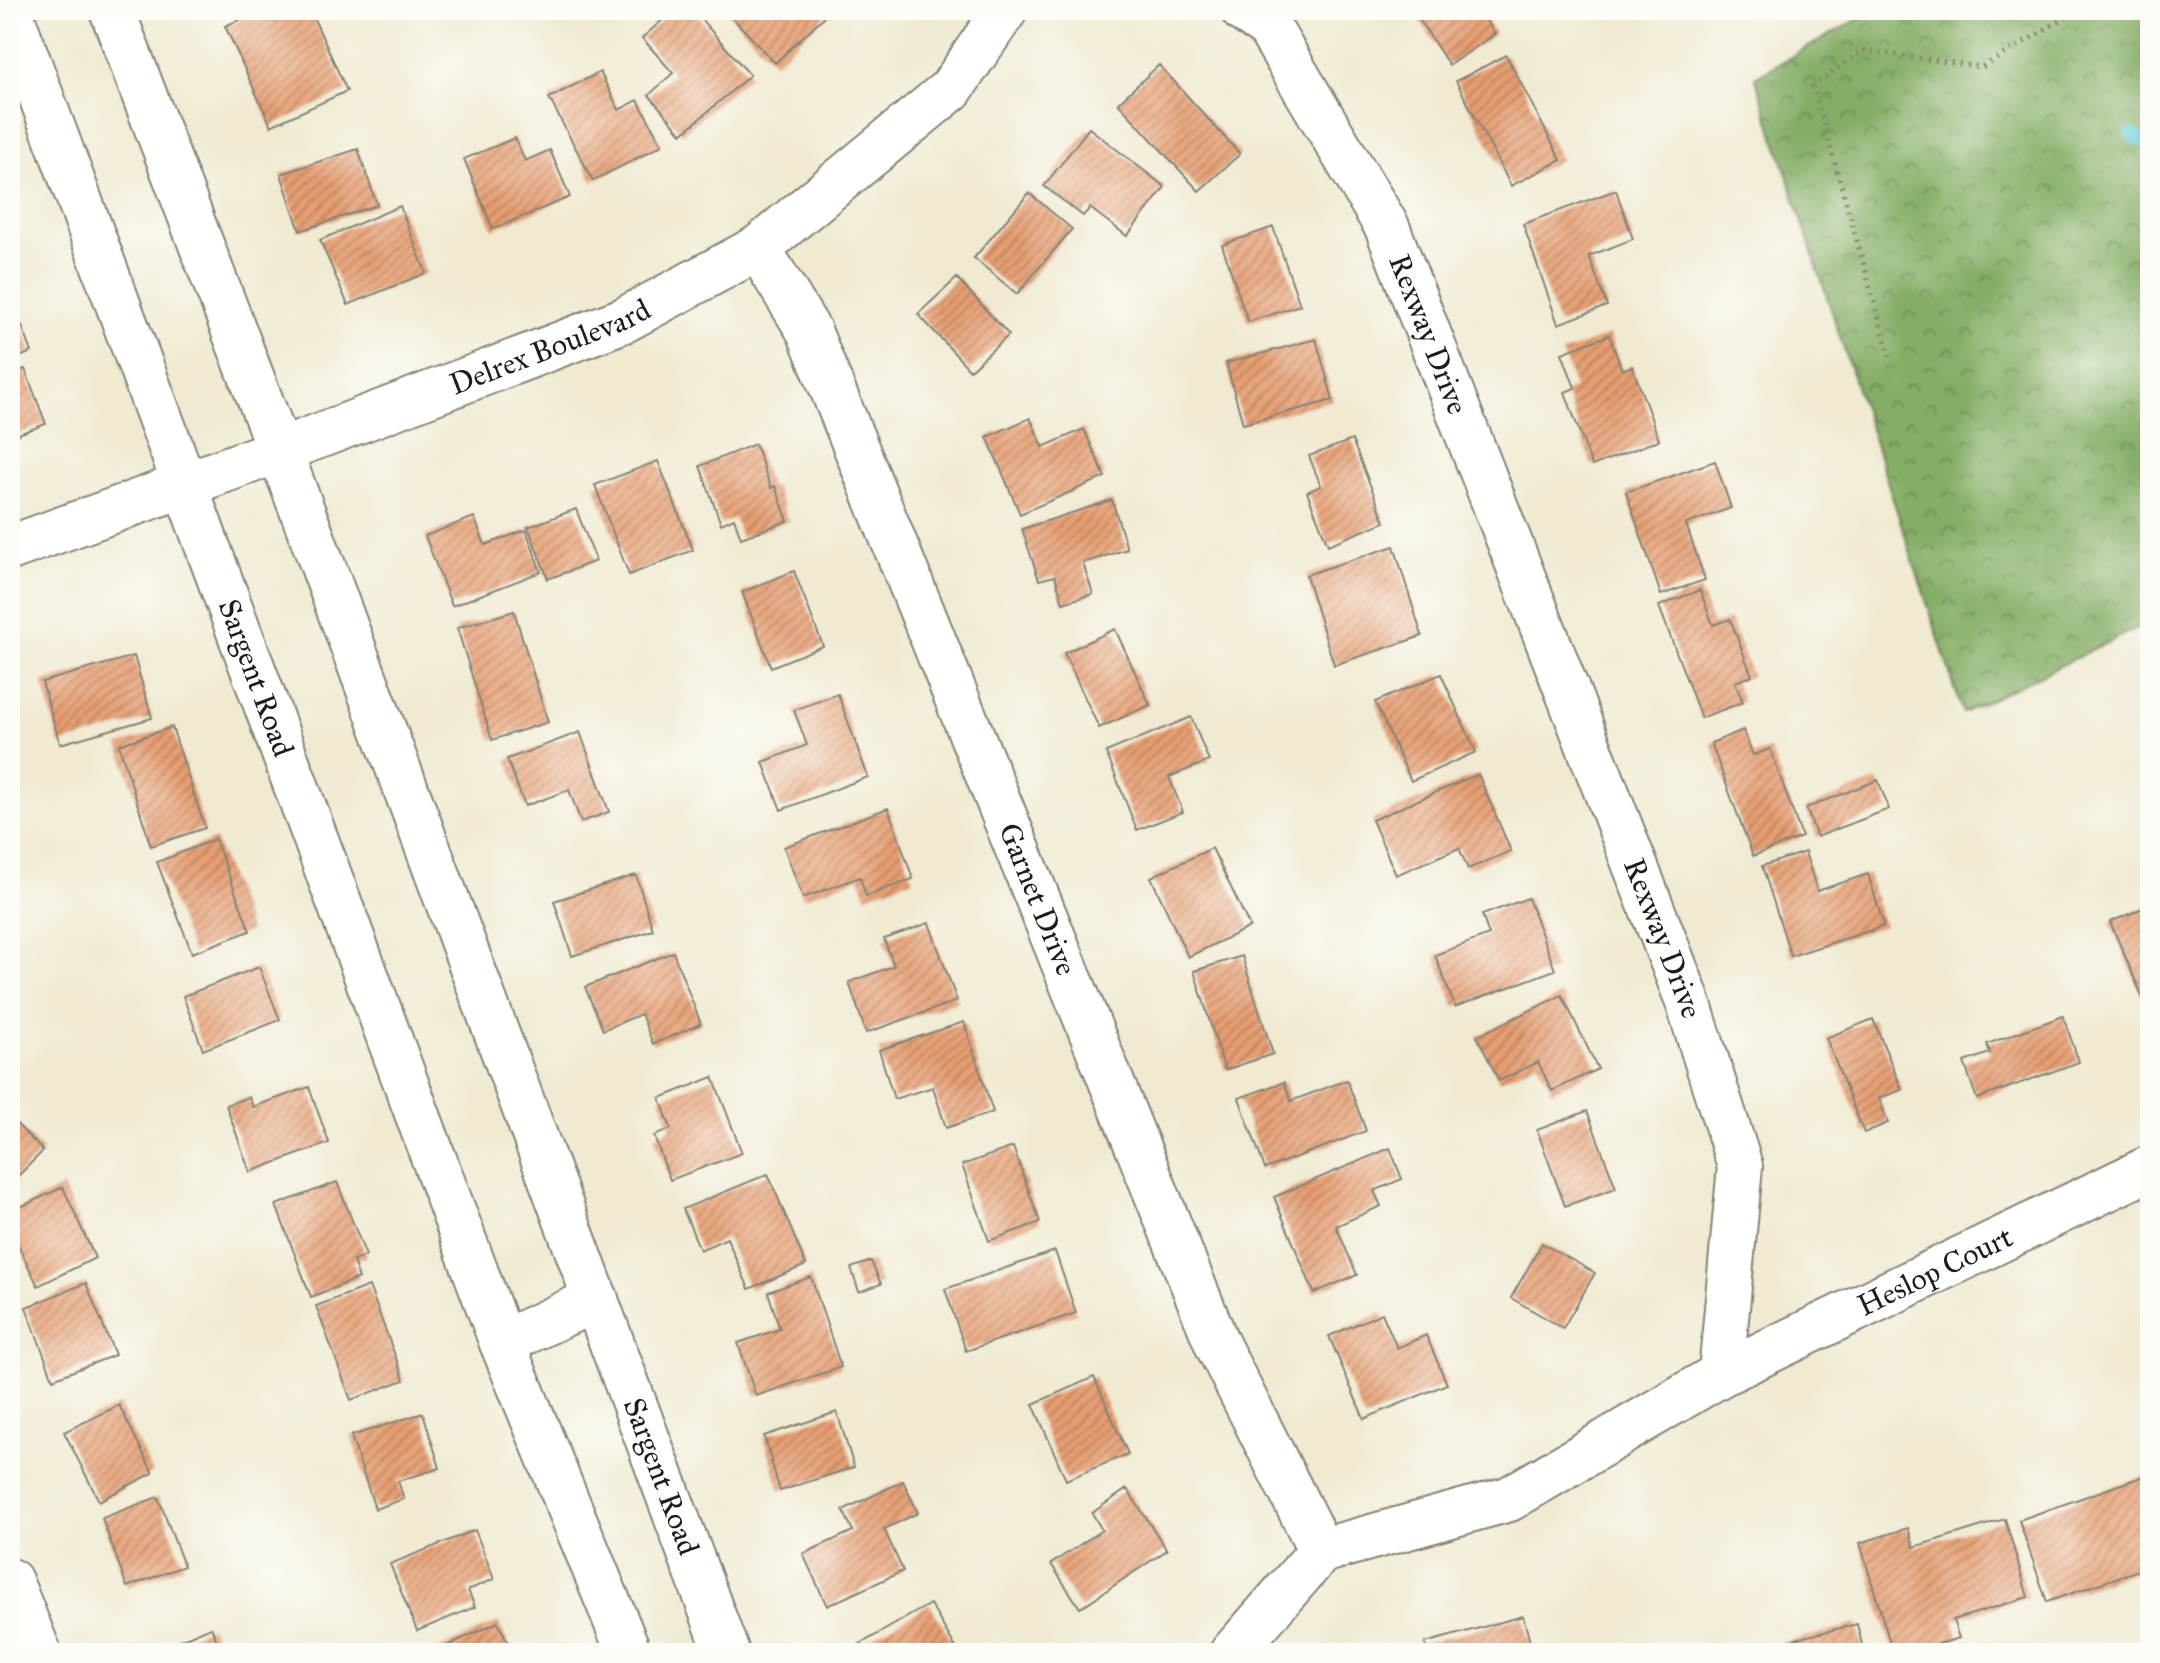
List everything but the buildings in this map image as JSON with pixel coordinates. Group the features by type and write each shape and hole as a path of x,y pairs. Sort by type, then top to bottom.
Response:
{"street":[{"name":"Sargent Road","path":"112,10 280,450 727,1653"},
{"name":"Delrex Boulevard","path":"10,548 624,320 758,248 951,89 1005,10"},
{"name":"Rexway Drive","path":"1243,10 1269,28 1387,227 1687,999 1740,1166 1721,1374"},
{"name":"Sargent Road","path":"10,12 502,1343 629,1653"},
{"name":"Garnet Drive","path":"758,248 809,331 1217,1344 1321,1551"},
{"name":"Heslop Court","path":"1721,1374 2150,1168"},
{"path":"502,1343 596,1299"},
{"path":"1232,1653 1321,1551 1509,1499 1721,1374"},
{"path":"10,1581 39,1653"}],"path":[{"path":"1890,357 1813,86 1863,50 1982,67 2078,10"}],"green space":[{"path":"1874,10 2150,10 2150,622 1963,713 1755,77"}],"waterway":[{"path":"2132,135 2150,145"}]}
